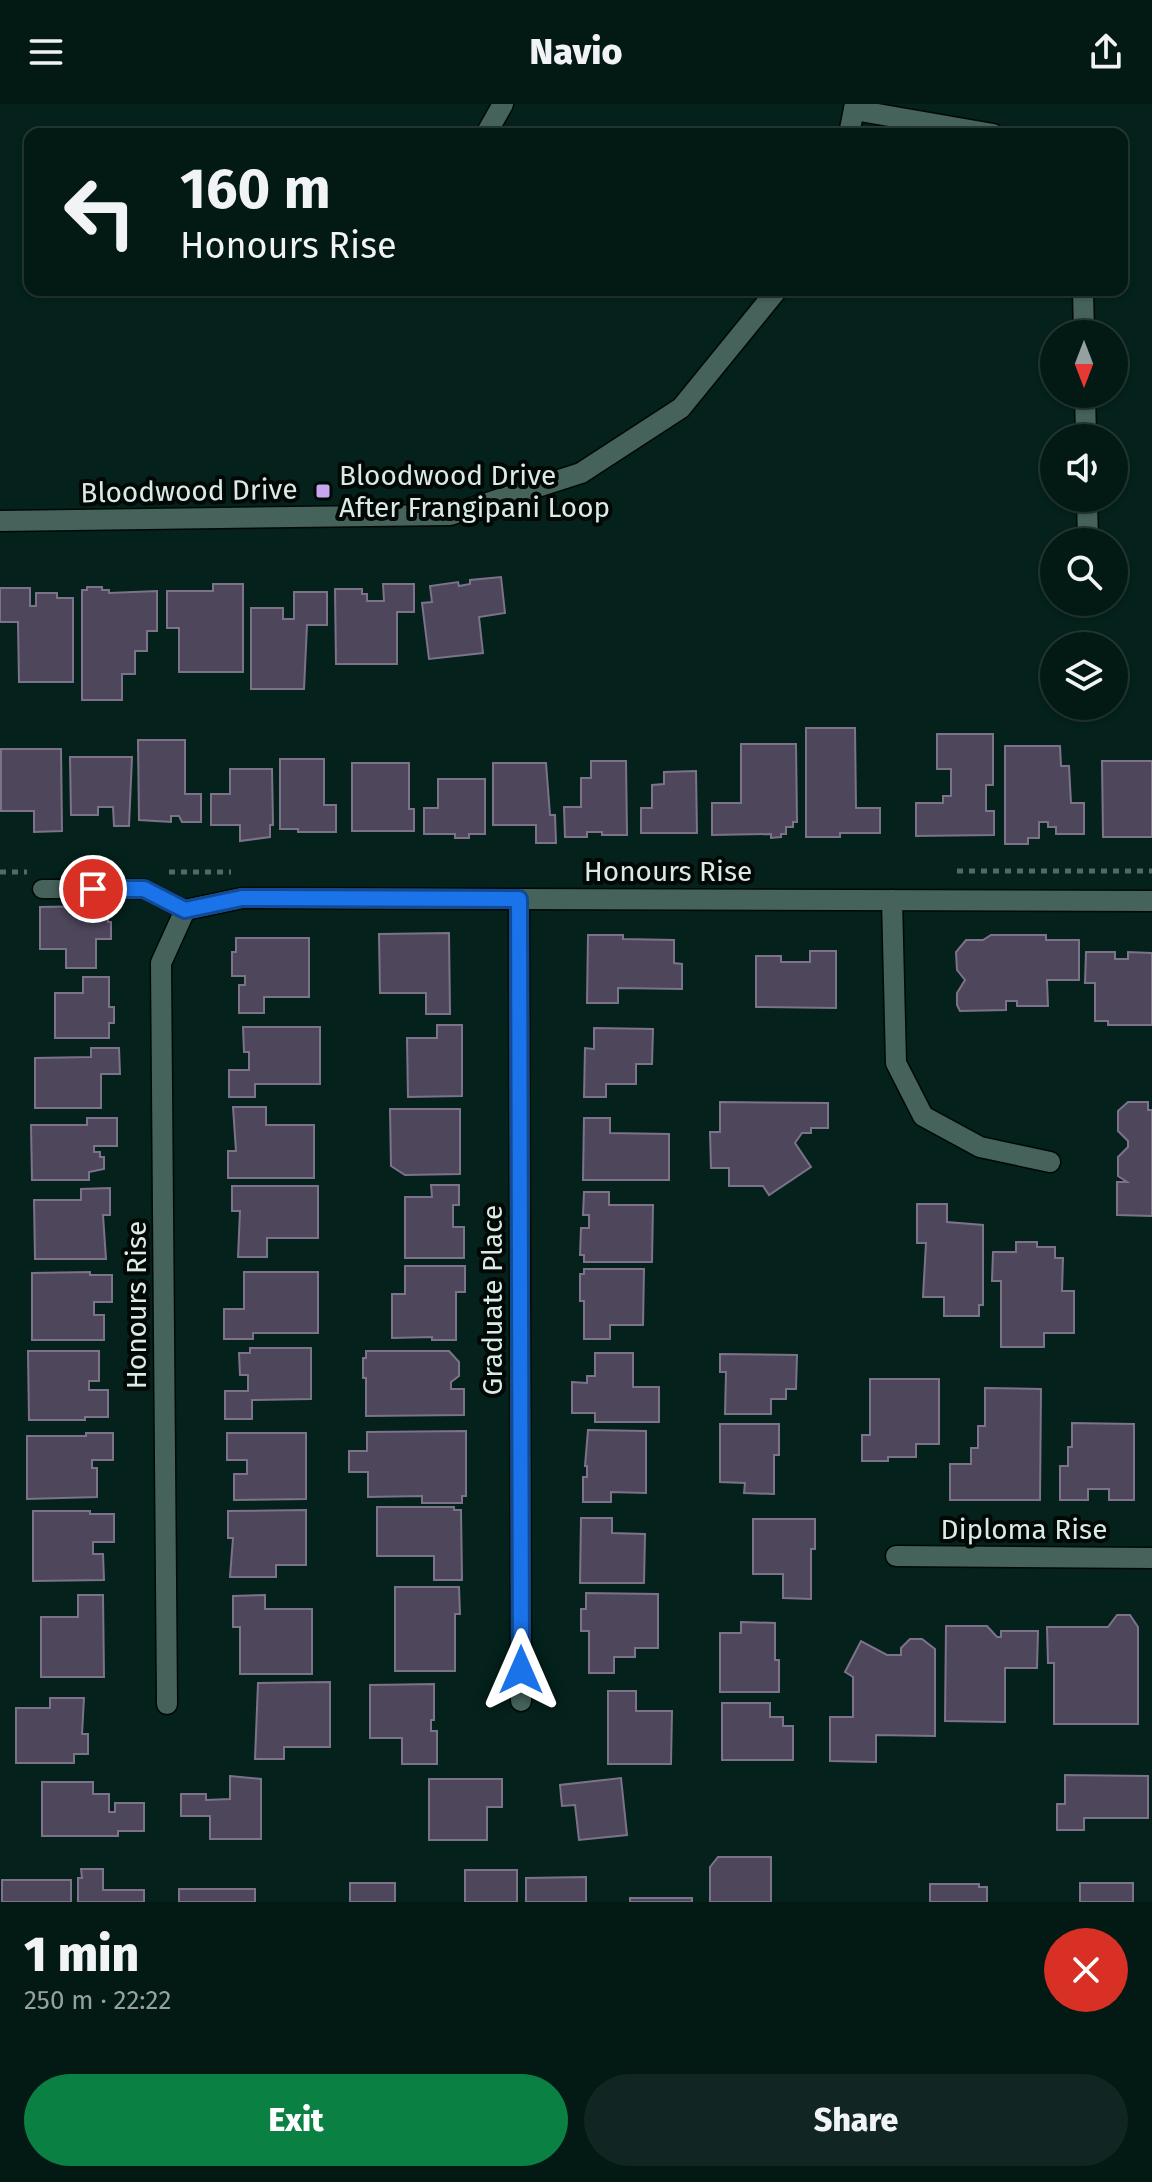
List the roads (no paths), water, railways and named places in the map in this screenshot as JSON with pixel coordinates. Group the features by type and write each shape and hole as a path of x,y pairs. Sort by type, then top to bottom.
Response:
{"street":[{"path":"489,128 503,104"},
{"path":"850,128 854,107 962,128"},
{"name":"Bloodwood Drive","path":"0,521 450,515 581,473 681,408 772,296"},
{"path":"1083,296 1084,320"},
{"name":"Honours Rise","path":"167,1704 161,963 185,910 242,898 1152,901"},
{"name":"Graduate Place","path":"519,899 521,1701"},
{"path":"892,900 896,1063 923,1116 980,1147 1050,1162"},
{"name":"Diploma Rise","path":"896,1556 1152,1558"}],"lane":[{"path":"42,889 144,889 185,910"}],"place":[{"name":"Bloodwood Drive After Frangipani Loop","path":"323,491"}]}
